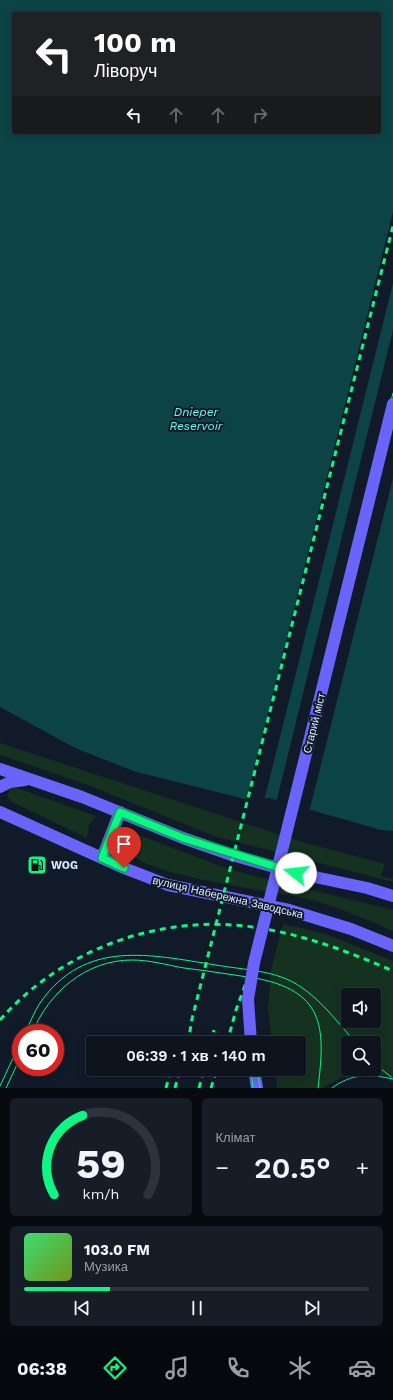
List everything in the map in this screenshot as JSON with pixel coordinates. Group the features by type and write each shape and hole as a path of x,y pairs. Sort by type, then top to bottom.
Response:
{"main road":[{"name":"Старий міст","path":"251,1036 248,998 254,963 393,404"},
{"path":"0,769 120,812 183,838 232,855 296,873 367,888 393,896"},
{"path":"0,787 10,782 30,779"},
{"name":"вулиця Набережна Заводська","path":"0,812 168,886 289,910 351,929 393,946"},
{"path":"102,858 120,812"},
{"path":"255,1076 257,1088"}],"shaded area":[{"path":"0,743 302,842 385,864 381,876 393,879 393,882 214,836 88,785 0,755"},
{"path":"11,788 17,788 96,816 89,825 87,838 10,801 7,795"},
{"path":"139,835 231,870 393,910 393,931 316,901 214,882 158,868 138,860 127,850 129,840 133,836"},
{"path":"283,924 326,934 393,961 393,1077 381,1075 381,1036 341,1036 341,1076 343,1076 323,1088 277,1088 276,1076 306,1076 306,1036 271,1036 268,1009 271,970"}],"water":[{"name":"Dnieper Reservoir","path":"0,0 393,0 393,831 381,830 269,798 245,799 136,772 75,748 0,707"}],"pier":[{"path":"393,212 393,283 264,801 246,801"},
{"path":"393,330 393,478 309,812 276,803"}],"tram line":[{"path":"247,1036 245,1007 249,974 393,393"},
{"path":"29,1024 40,1003 58,982 77,968 98,960 120,956 144,955 249,970 282,977 292,981 316,999 350,1036"},
{"path":"36,1024 48,1004 71,981 85,972 115,961 145,961 260,979 282,985 298,994 309,1005 316,1017 320,1032 321,1049 318,1088"},
{"path":"253,1036 251,1007 256,968"},
{"path":"0,1086 12,1060"},
{"path":"381,1069 391,1077"},
{"path":"6,1088 12,1075"},
{"path":"252,1076 253,1088"},
{"path":"258,1076 260,1088"},
{"path":"332,1088 339,1083 354,1077 377,1076 393,1079"}],"railway":[{"path":"189,1036 192,1019 393,226"},
{"path":"229,1036 236,1010 251,969 393,403"},
{"path":"0,1020 23,997 49,976 76,959 136,935 168,928 200,925 233,925 275,931 315,941 355,955 393,971"},
{"path":"213,1036 214,1030"},
{"path":"175,1088 178,1076"},
{"path":"199,1088 202,1076"},
{"path":"211,1088 215,1076"},
{"path":"166,1088 169,1077"}],"place":[{"name":"WOG","path":"37,865"}],"route":[{"path":"124,868 102,858 120,812 183,838 232,855 296,873"}]}
